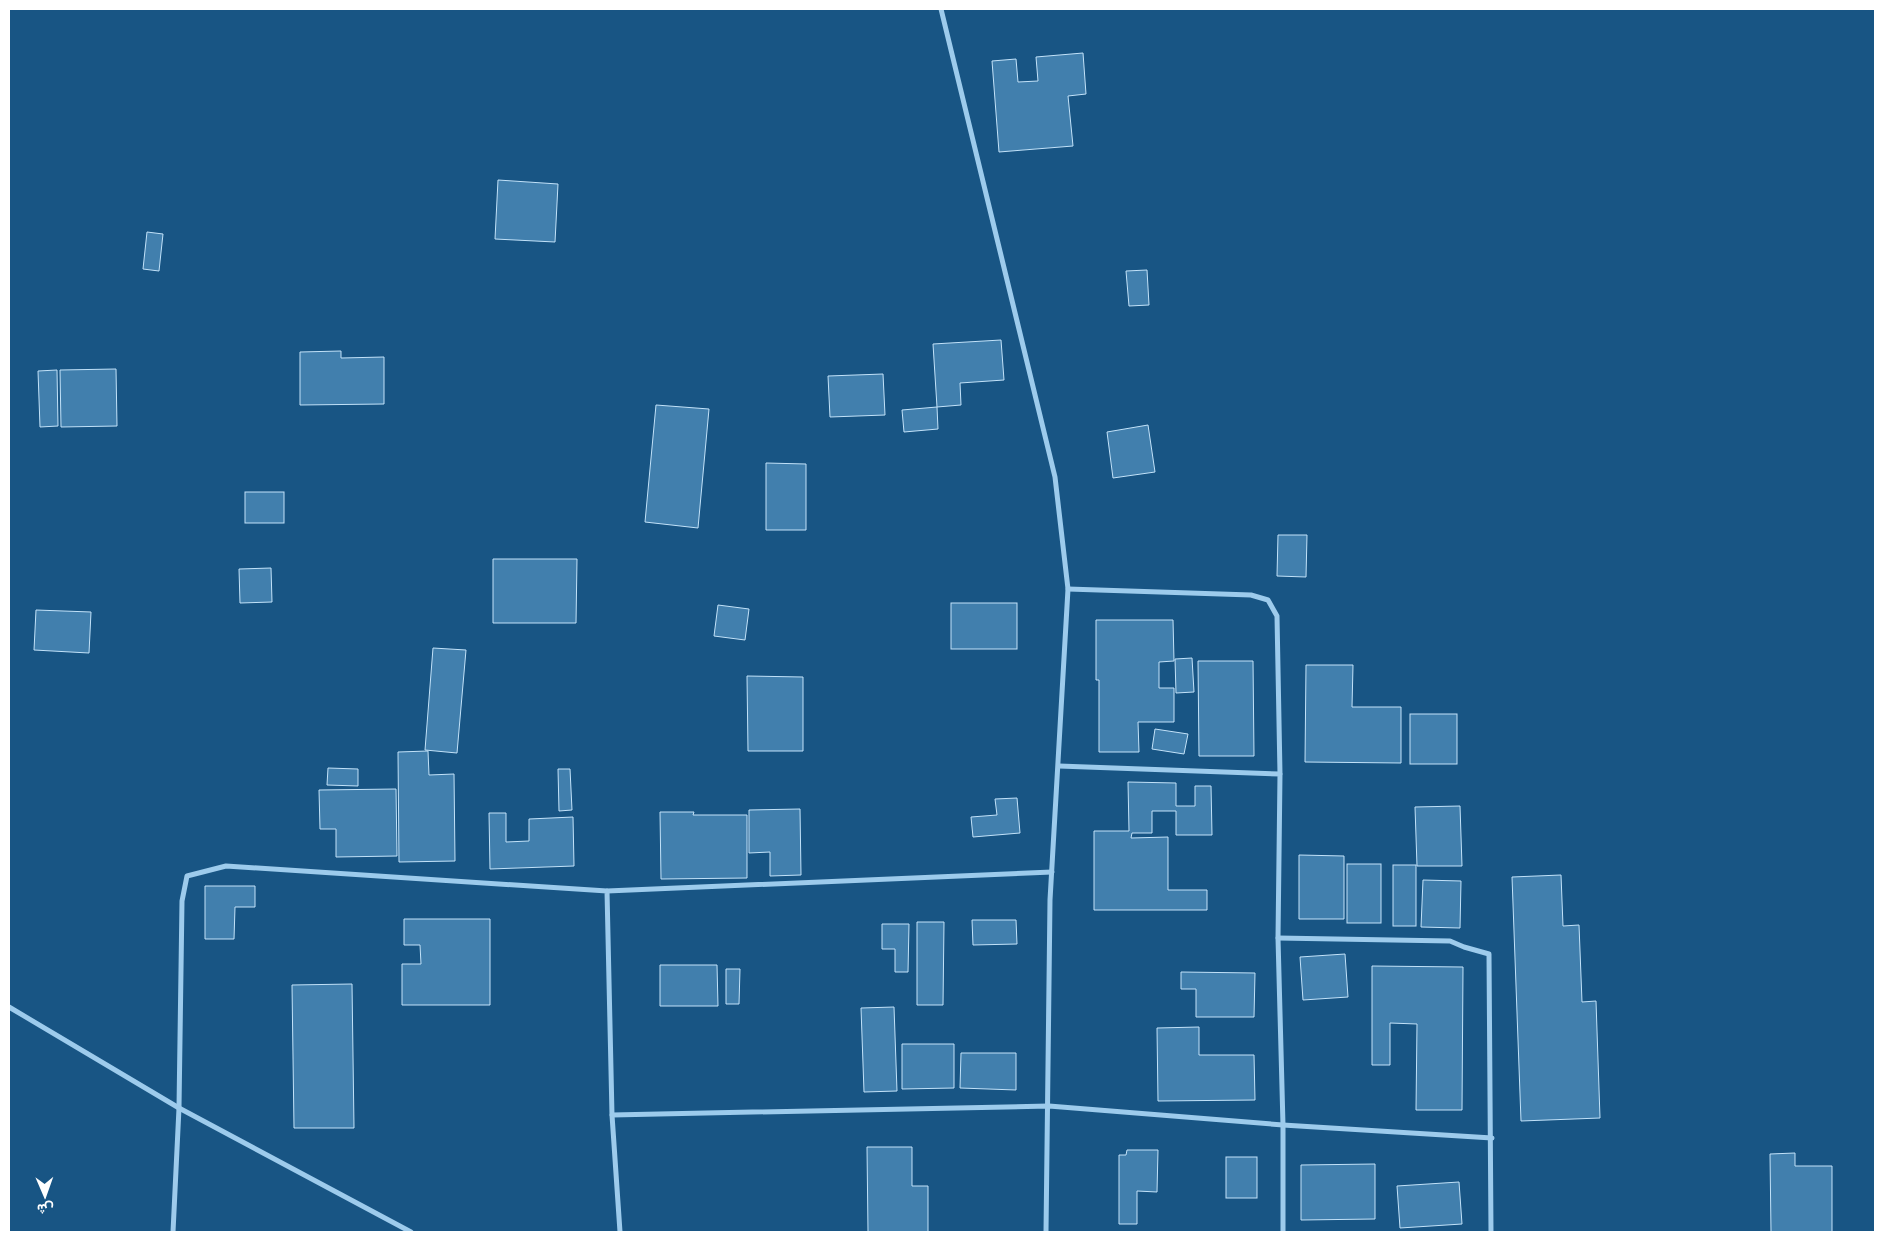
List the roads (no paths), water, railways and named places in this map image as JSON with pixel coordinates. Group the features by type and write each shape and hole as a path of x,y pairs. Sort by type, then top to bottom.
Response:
{"street":[{"path":"941,9 1055,477 1068,589 1052,872 1046,1232"},
{"path":"1068,589 1251,595 1268,600 1277,616 1280,774 1278,938 1284,1126 1284,1232"},
{"path":"1058,766 1280,774"},
{"path":"173,1232 179,1108 182,901 187,876 226,866 607,891 1052,872"},
{"path":"607,891 612,1115 620,1232"},
{"path":"1278,938 1450,941 1489,954 1492,1138 1491,1232"},
{"path":"9,1007 179,1108 411,1232"},
{"path":"612,1115 1048,1106 1284,1126 1492,1138"}]}
